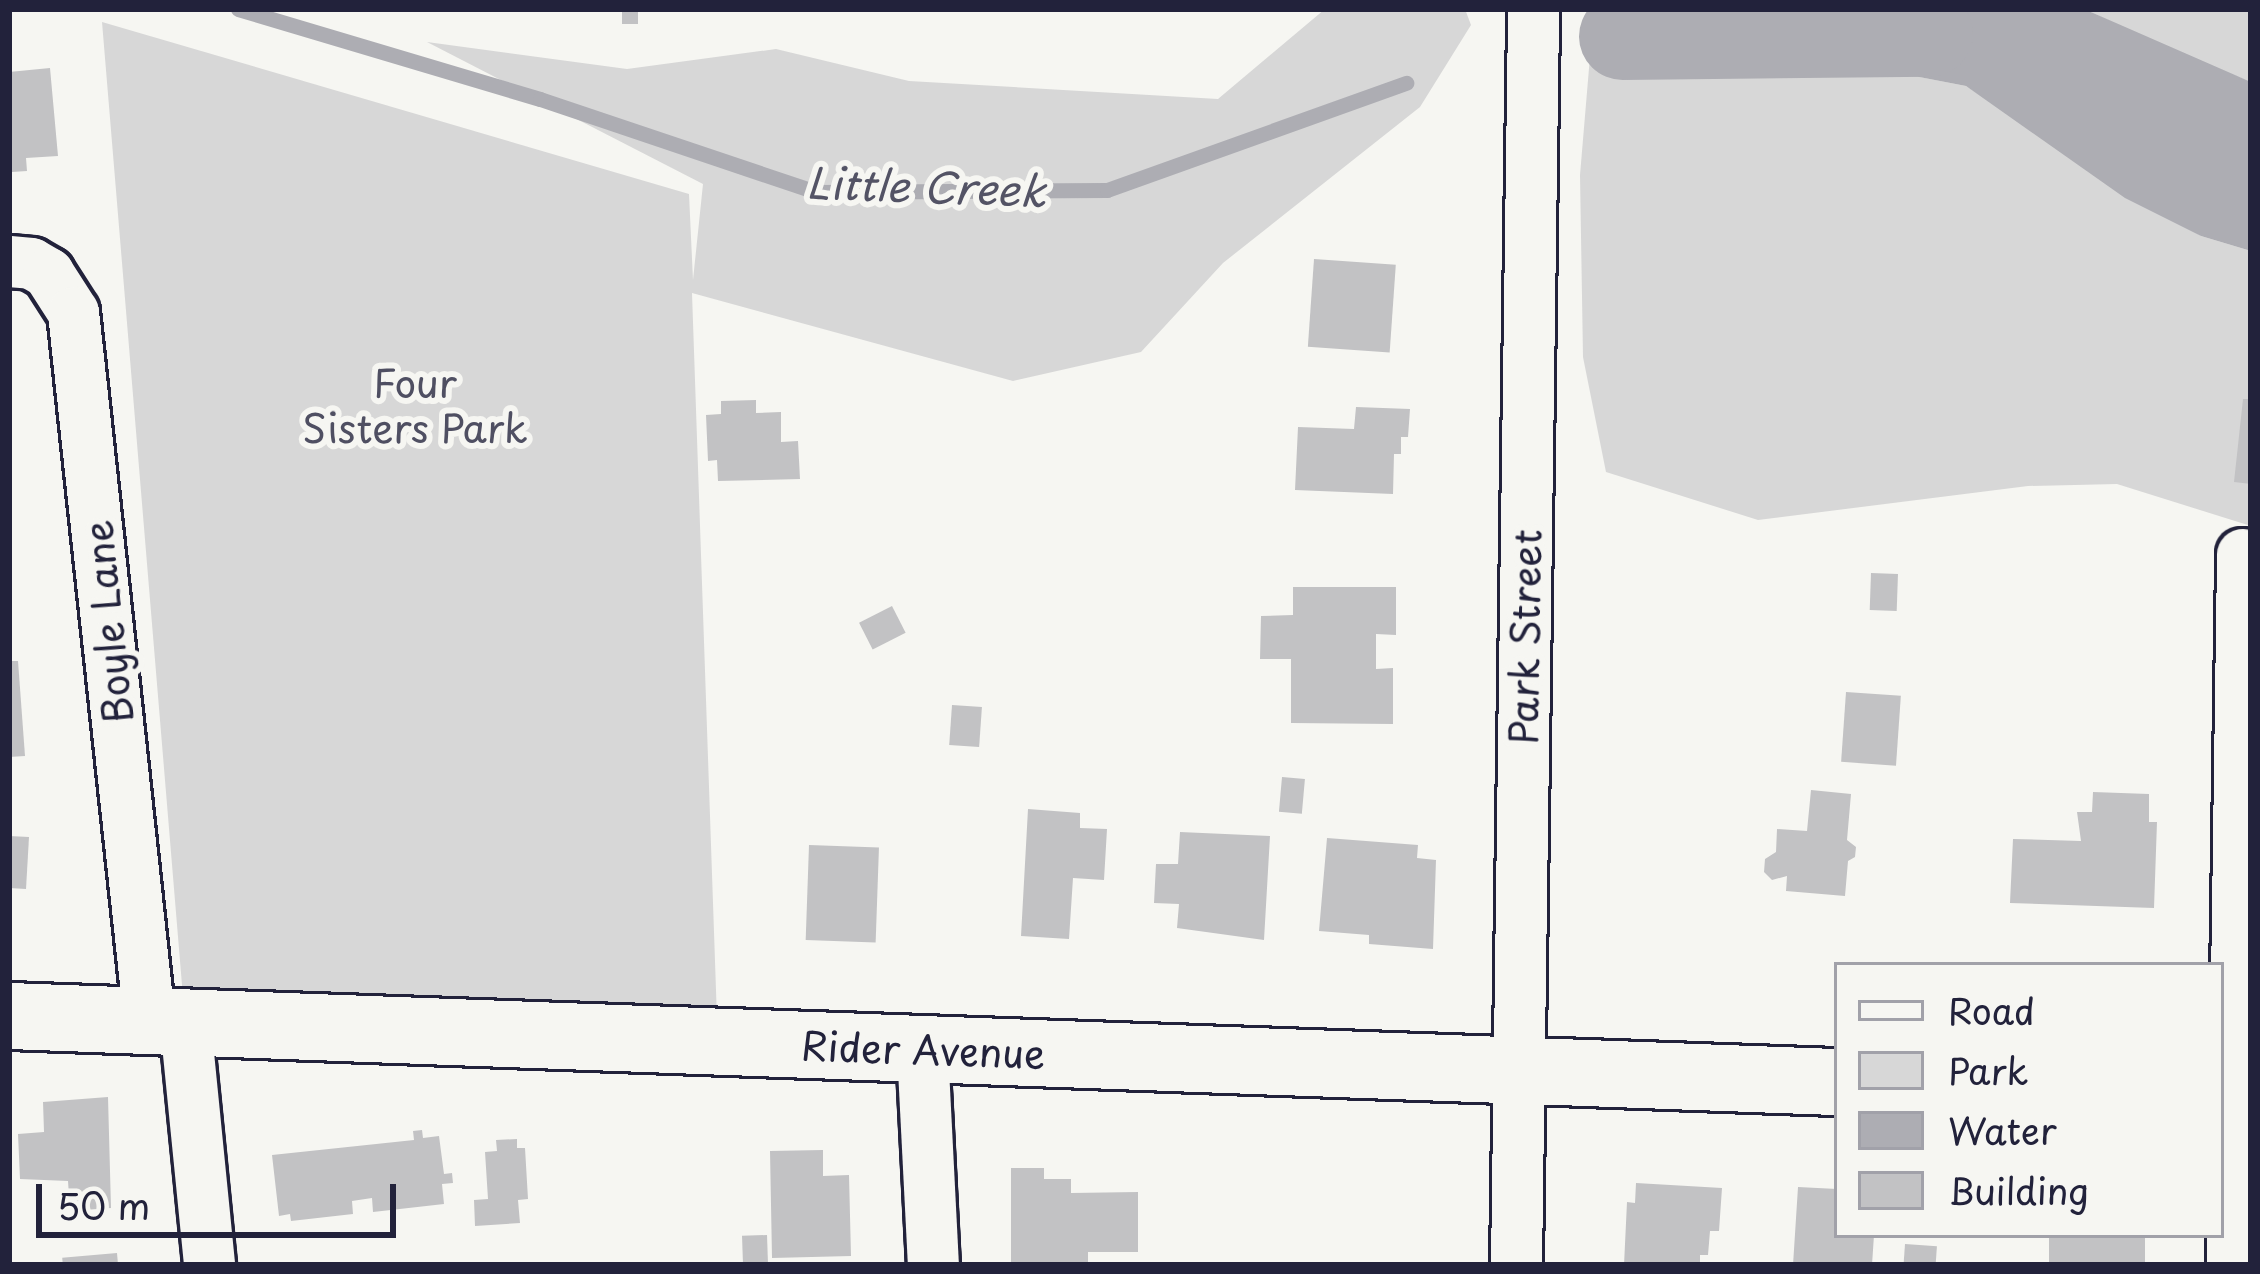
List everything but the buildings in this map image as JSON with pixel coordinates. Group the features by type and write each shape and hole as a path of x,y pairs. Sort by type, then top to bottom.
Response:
{"street":[{"name":"Park Street","path":"1516,1265 1533,9"},
{"name":"Boyle Lane","path":"9,261 31,263 48,274 73,312 167,1021 208,1265"},
{"path":"2232,1265 2242,554"},
{"name":"Rider Avenue","path":"9,1016 1834,1082"},
{"path":"922,1049 933,1265"}],"green space":[{"name":"Four Sisters Park","path":"1325,9 1465,9 1471,25 1420,107 1223,263 1141,352 1013,381 692,293 717,1019 184,1009 102,22 689,194 693,280 703,184 427,42 627,69 776,49 909,81 1218,99"},
{"path":"1594,9 1811,9 1811,56 1966,86 2201,236 2251,251 2251,526 2117,484 2028,486 1758,520 1606,472 1583,357 1580,175"},
{"path":"2084,9 2251,9 2251,82 2175,51"}],"water":[{"path":"1811,9 2084,9 2251,82 2251,251 2201,236 2125,198 1966,86 1810,56"}],"waterway":[{"name":"Little Creek","path":"238,9 540,99 817,192 1107,190 1406,83"},
{"name":"Little Creek","path":"1622,36 1929,33"}]}
